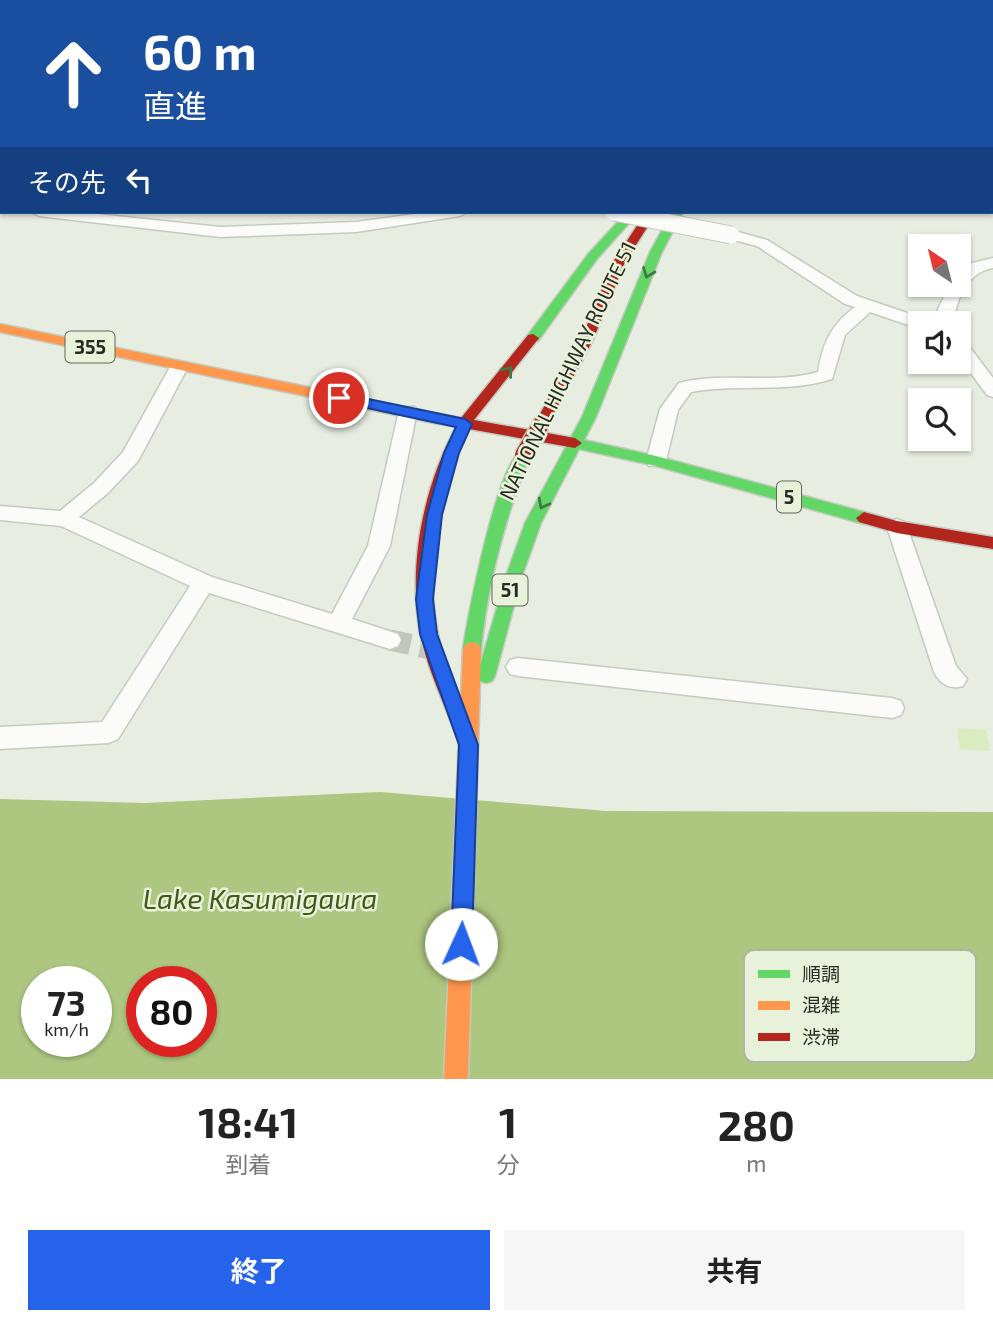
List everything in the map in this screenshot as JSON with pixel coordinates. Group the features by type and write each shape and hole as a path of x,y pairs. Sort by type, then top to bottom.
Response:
{"main road":[{"name":"51","path":"469,750 429,634 425,599 433,521 452,453 465,424 604,242 631,214"},
{"name":"NATIONAL HIGHWAY ROUTE 51","path":"456,1079 470,673 474,618 481,575 496,523 523,455 587,340 619,262 652,214"},
{"name":"51","path":"469,750 514,576 533,523 575,443 635,310 656,252 676,214"},
{"name":"355","path":"0,328 179,367 575,443"},
{"name":"5","path":"575,443 656,461 897,527 993,543"}],"street":[{"path":"57,214 220,232 356,227 446,214"},
{"path":"624,214 762,243 836,292 866,307 908,320"},
{"path":"971,269 980,264 993,263"},
{"path":"656,461 669,409 685,387 700,383 786,383 826,375 833,334 846,320 866,307"},
{"path":"971,361 993,391"},
{"path":"64,519 101,488 131,456 179,367"},
{"path":"338,624 372,563 379,544 408,411"},
{"path":"0,513 64,519 204,583 267,606 390,640"},
{"path":"897,527 946,672 955,679"},
{"path":"0,738 109,732 204,583"},
{"path":"518,667 892,708"}],"shaded area":[{"path":"957,728 986,730 990,751 960,749"}],"water":[{"name":"Lake Kasumigaura","path":"380,792 606,811 993,812 993,1079 0,1079 0,799 144,803"}],"tunnel":[{"path":"390,640 439,651"}],"traffic: fast":[{"path":"533,338 593,256 631,214"},
{"path":"486,676 514,576 533,523 589,417 656,252 676,214"},
{"path":"575,443 656,461 864,518"},
{"path":"472,649 490,550 523,455"}],"traffic: slow":[{"path":"0,328 439,419"},
{"path":"456,1079 472,649"}],"traffic: jam":[{"path":"543,421 587,340 619,262 644,223"},
{"path":"461,724 439,668 429,633 425,582 430,524 444,468 466,421 533,338"},
{"path":"439,419 575,443"},
{"path":"523,455 543,421"},
{"path":"864,518 897,527 993,543"}],"route":[{"path":"339,398 465,424 452,453 434,515 425,599 429,634 468,745 461,944"}]}
